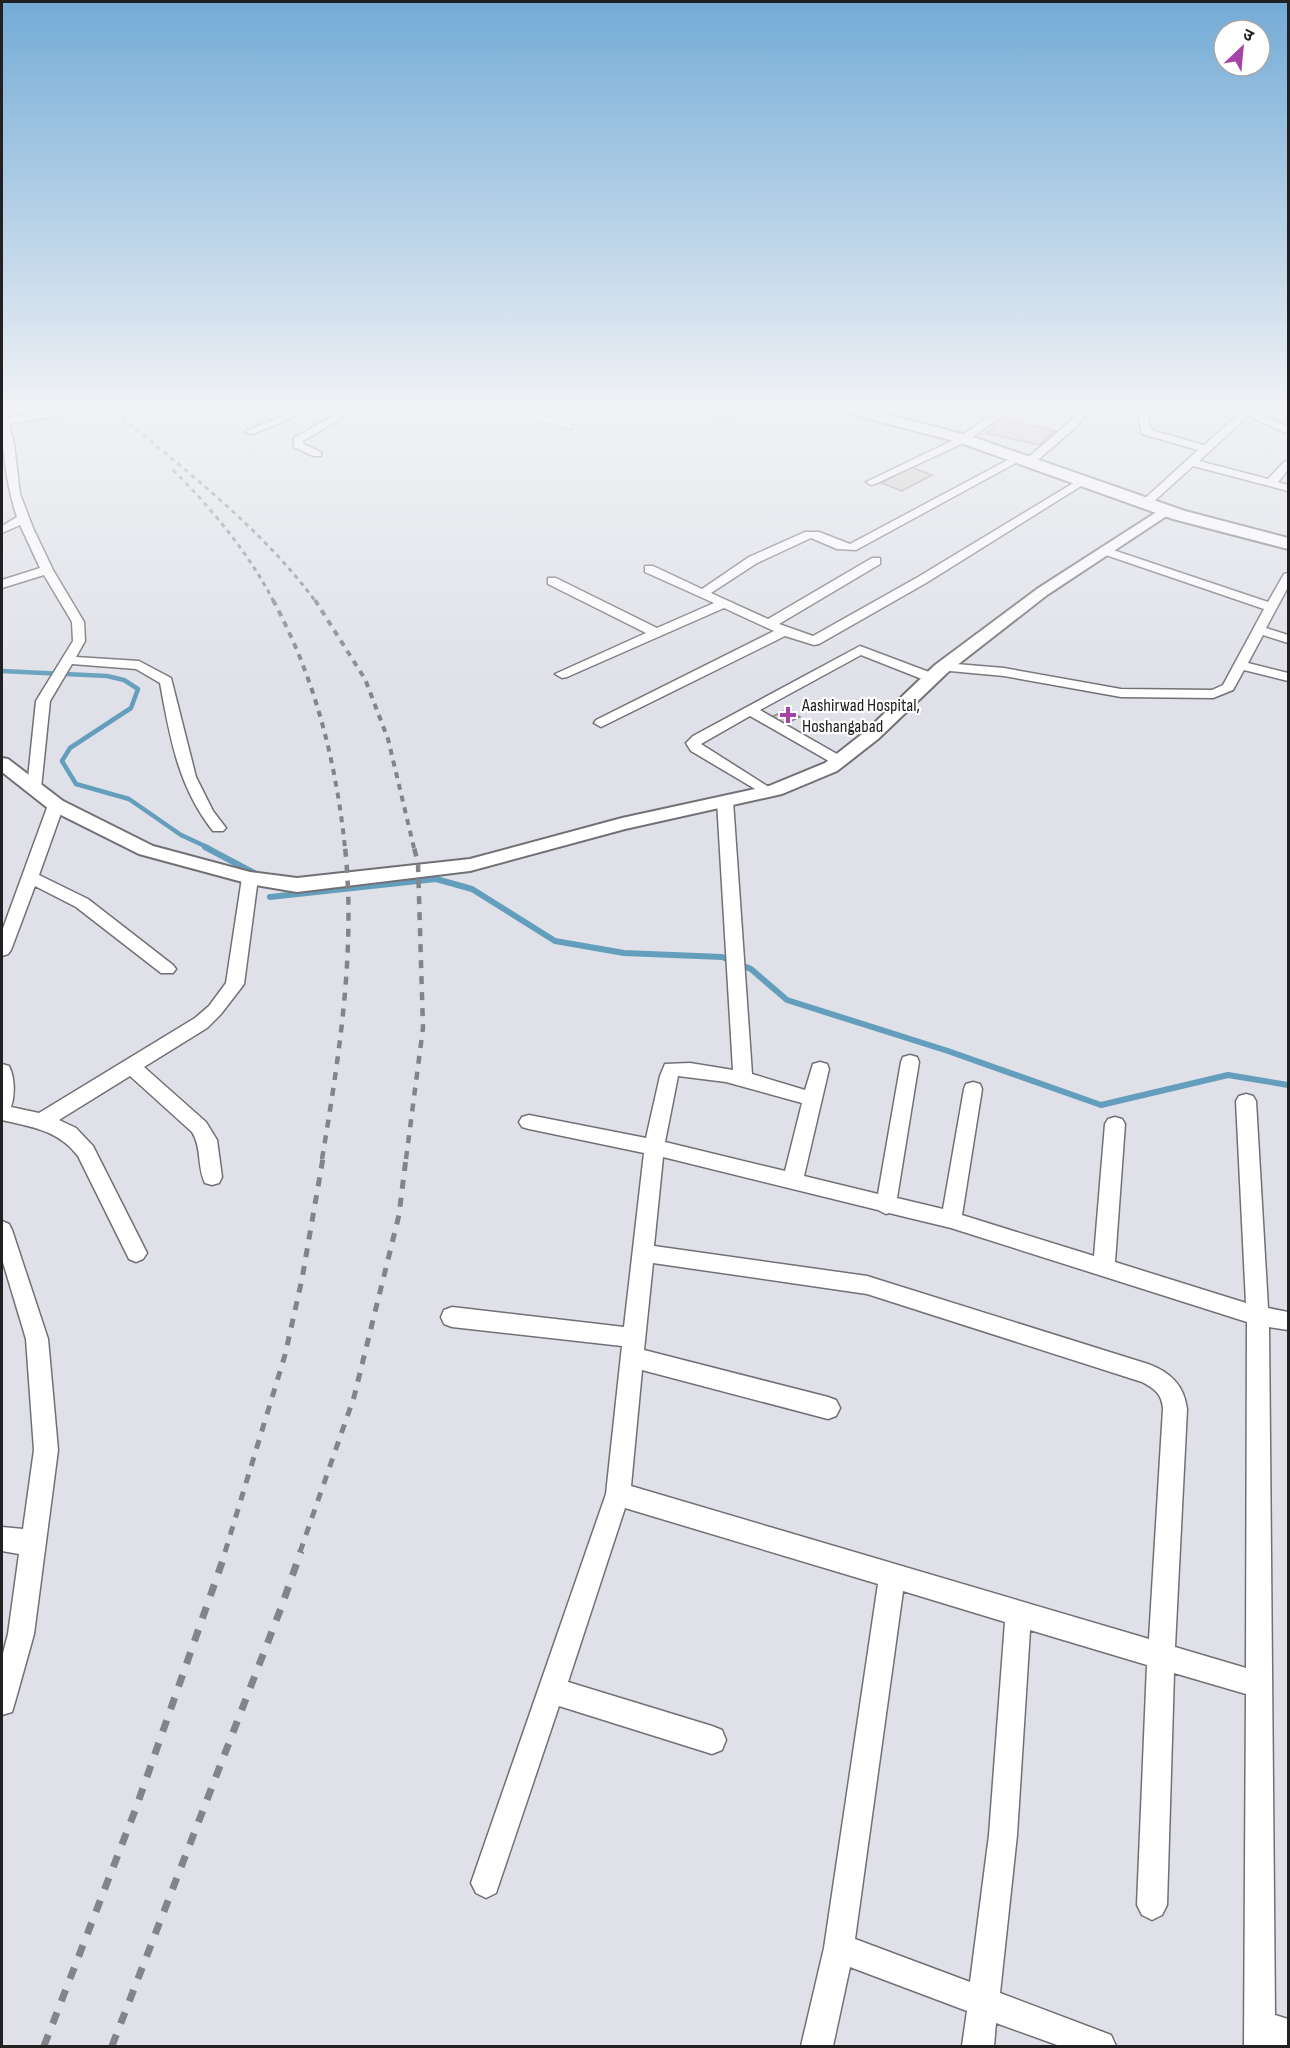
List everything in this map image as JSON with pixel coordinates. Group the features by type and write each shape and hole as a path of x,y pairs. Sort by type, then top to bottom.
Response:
{"main road":[{"path":"1142,502 1288,544"}],"street":[{"path":"18,502 47,570 78,622 79,641 43,700 34,788"},
{"path":"703,593 753,560 810,534 844,548 852,548 942,502"},
{"path":"767,792 696,748 693,743 751,711 844,643 1055,502"},
{"path":"2,763 56,805 146,850 250,878 297,885 470,865 622,824 767,792 831,767 872,735 938,672 1042,592 1166,510"},
{"path":"2,530 24,518"},
{"path":"1104,551 1272,608"},
{"path":"769,624 876,561"},
{"path":"649,568 809,641 844,643 938,672 1004,672 1121,693 1203,694 1222,691 1228,687 1288,577"},
{"path":"2,584 47,570"},
{"path":"552,581 657,633"},
{"path":"562,674 725,603"},
{"path":"1259,630 1288,639"},
{"path":"601,723 784,631"},
{"path":"65,664 139,665 166,681 186,774 210,820 218,828"},
{"path":"1240,665 1288,677"},
{"path":"751,711 839,761"},
{"path":"725,801 743,1079"},
{"path":"2,950 56,805"},
{"path":"30,877 82,903 166,969"},
{"path":"40,1122 201,1023 215,1011 235,984 250,878"},
{"path":"886,1206 910,1062"},
{"path":"131,1066 199,1127 207,1140 213,1177"},
{"path":"486,1883 618,1494 654,1147 672,1069 743,1079 813,1099"},
{"path":"792,1182 820,1069"},
{"path":"2,1071 5,1094 2,1106"},
{"path":"951,1220 973,1089"},
{"path":"1246,1101 1258,1315 1259,1686 1270,2035"},
{"path":"2,1113 64,1128 76,1137 86,1151 136,1253"},
{"path":"529,1122 654,1147 886,1206 951,1220 1258,1315 1288,1321"},
{"path":"1104,1268 1114,1124"},
{"path":"2,1232 37,1339 46,1450 21,1634 2,1702"},
{"path":"643,1253 867,1285 1148,1374 1167,1385 1173,1392 1176,1409 1161,1656 1152,1905"},
{"path":"452,1317 633,1348 828,1408"},
{"path":"618,1494 1259,1686"},
{"path":"2,1539 33,1543"},
{"path":"817,2046 839,1948 892,1576"},
{"path":"978,2046 1003,1835 1018,1614"},
{"path":"550,1690 712,1740"},
{"path":"839,1948 1100,2046"}],"building":[{"path":"788,709 800,717 783,725 771,717"}],"waterway":[{"path":"2,671 107,676 124,680 138,689 131,708 70,748 62,761 76,784 129,799 181,835 209,848"},
{"path":"205,847 256,874"},
{"path":"270,897 436,879 472,889 555,941 624,953 722,957 751,969 787,1000 948,1051 1101,1105 1228,1075 1288,1085"}],"railway":[{"path":"203,502 253,566 274,602"},
{"path":"222,502 270,547 316,602"},
{"path":"273,600 288,629 312,690 336,784 345,848"},
{"path":"315,600 365,679 388,739 414,848"},
{"path":"322,1159 340,1043 347,964 348,886 345,847"},
{"path":"406,1159 423,1028 418,864 414,847"},
{"path":"225,1552 285,1355 302,1279 323,1158"},
{"path":"300,1552 354,1397 399,1215 406,1158"},
{"path":"44,2046 136,1808 226,1551"},
{"path":"112,2046 301,1551"}],"place":[{"name":"Aashirwad Hospital, Hoshangabad","path":"788,715"}]}
